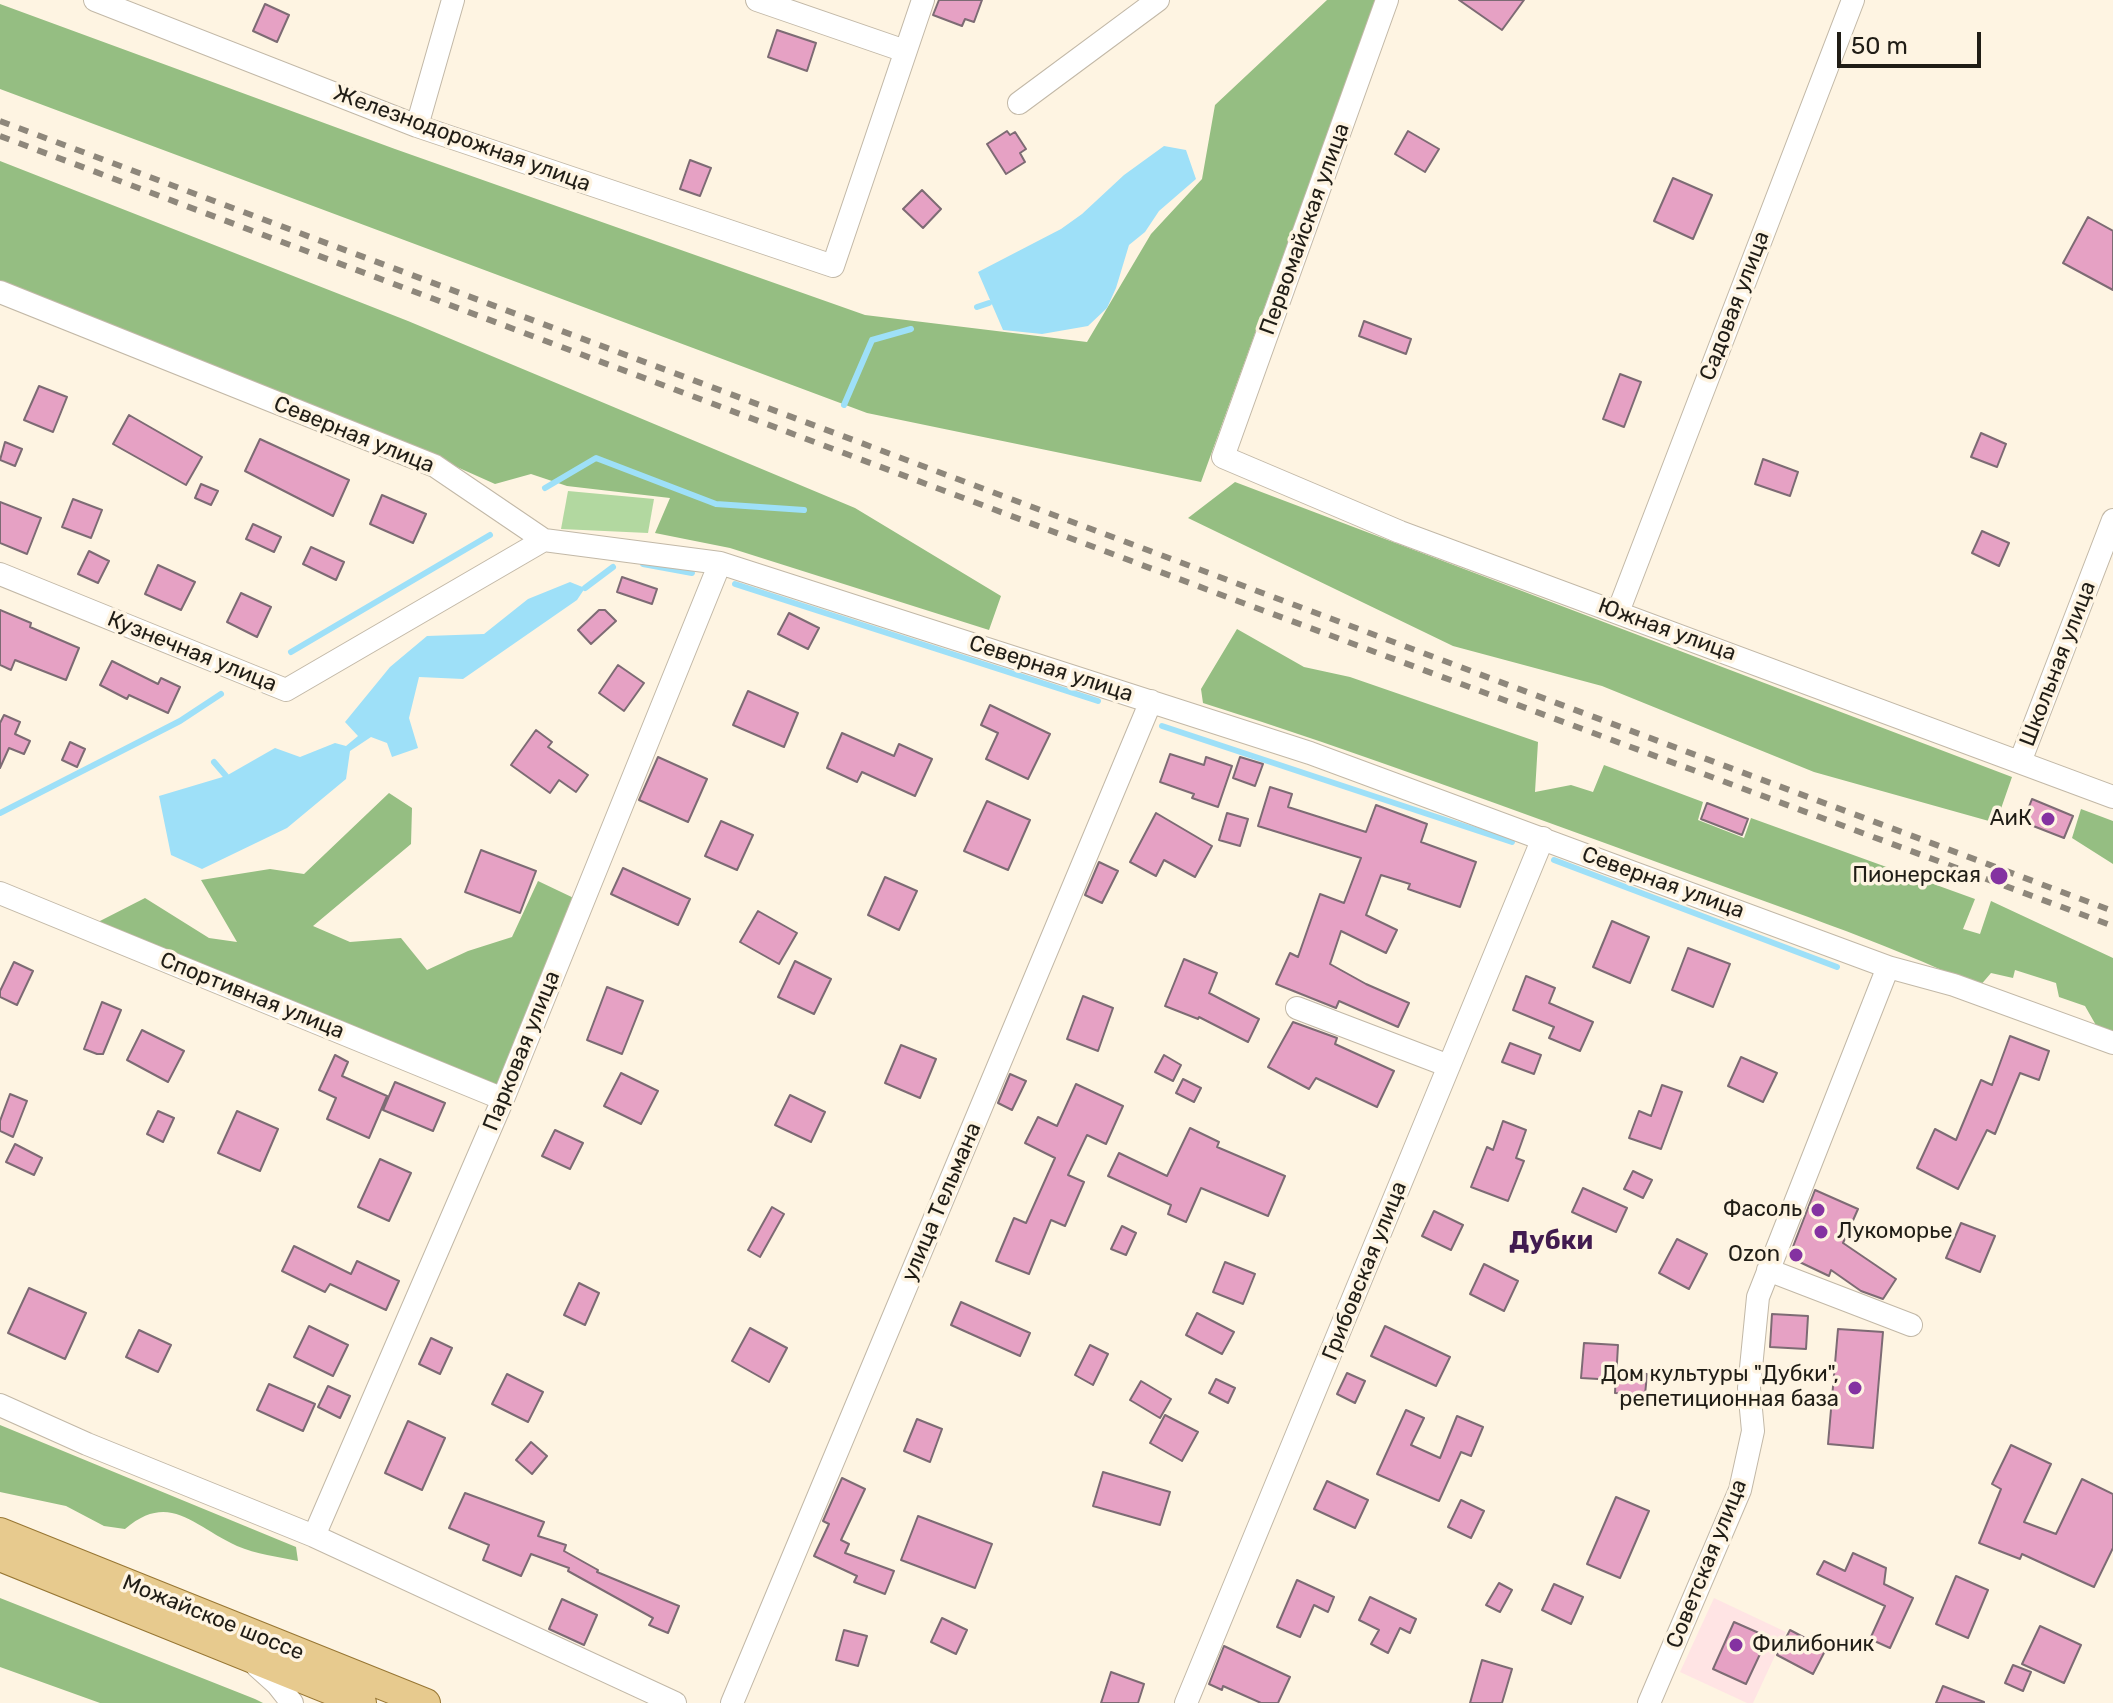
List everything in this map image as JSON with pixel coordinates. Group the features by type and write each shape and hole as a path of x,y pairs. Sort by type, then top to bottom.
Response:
{"main road":[{"name":"Можайское шоссе","path":"0,1532 426,1703"},
{"name":"Можайское шоссе","path":"0,1557 362,1703"}],"street":[{"name":"Железнодорожная улица","path":"95,0 417,126 833,266 905,51"},
{"path":"417,126 453,0"},
{"path":"757,0 905,51 923,0"},
{"path":"1019,103 1158,0"},
{"name":"Первомайская улица","path":"1223,457 1387,0"},
{"name":"Садовая улица","path":"1618,612 1853,0"},
{"name":"Северная улица","path":"0,292 435,466 544,540 720,563 1151,701 1310,753 1888,967 1954,985 2113,1043"},
{"name":"Южная улица","path":"1223,457 1400,532 2113,797"},
{"name":"Школьная улица","path":"2020,762 2113,520"},
{"name":"Кузнечная улица","path":"0,574 286,690 544,540"},
{"name":"Парковая улица","path":"314,1536 503,1099 720,563"},
{"name":"улица Тельмана","path":"732,1703 1151,701"},
{"name":"Грибовская улица","path":"1186,1703 1543,838"},
{"name":"Спортивная улица","path":"0,893 503,1099"},
{"name":"Советская улица","path":"1649,1703 1740,1490 1753,1431 1749,1388 1758,1297 1888,967"},
{"path":"1297,1008 1449,1066"},
{"path":"1768,1270 1911,1325"},
{"path":"0,1405 87,1444 314,1536 675,1703"},
{"path":"244,1655 277,1684 292,1703"}],"shaded area":[{"name":"Филибоник","path":"1714,1598 1786,1632 1753,1703 1680,1672"}],"green space":[{"path":"1327,0 1376,0 1201,482 867,413 0,89 0,4 395,149 865,315 1087,342 1151,234 1202,179 1215,105"},
{"path":"0,161 408,321 855,508 1001,596 989,630 730,548 655,533 670,498 567,486 531,474 495,484 392,438 0,282"},
{"path":"1235,482 2012,777 1996,823 1814,772 1602,686 1453,646 1188,518"},
{"path":"568,491 654,499 648,533 561,529"},
{"path":"1237,629 1304,667 1350,677 1538,742 1535,792 1571,785 1593,792 1604,765 1703,802 1698,820 1744,838 1751,818 1975,899 1963,929 1980,934 1991,901 2113,958 2113,1033 2097,1027 2085,1006 2059,997 2056,983 2015,970 2013,978 1991,973 1979,987 1904,954 1789,910 1439,783 1203,703 1201,689"},
{"path":"389,793 412,808 411,844 313,926 350,942 401,938 427,970 468,951 512,937 538,881 580,901 504,1092 98,922 145,898 209,938 237,942 201,880 270,869 304,874"},
{"path":"2081,809 2113,821 2113,864 2072,838"},
{"path":"0,1425 296,1547 298,1561 244,1549 169,1512 141,1518 125,1529 104,1526 66,1506 0,1492"},
{"path":"0,1598 263,1703 100,1703 0,1667"}],"water":[{"path":"1164,146 1186,150 1196,179 1159,211 1145,232 1129,245 1107,308 1088,326 1042,334 1003,330 978,272 1061,229 1124,175"},
{"path":"570,582 585,588 577,600 463,679 419,677 409,718 418,748 392,757 387,743 371,737 350,751 346,779 287,828 202,869 171,855 159,796 226,776 275,748 300,757 335,743 346,746 358,736 345,722 390,667 427,636 484,634 528,599"}],"building":[{"path":"939,0 982,0 974,22 965,19 962,26 933,15"},
{"path":"1459,0 1524,0 1502,30"},
{"path":"265,4 289,15 277,42 253,31"},
{"path":"777,30 816,43 807,71 768,57"},
{"path":"1007,131 1010,135 1015,132 1026,149 1020,153 1025,162 1006,174 987,144"},
{"path":"1408,131 1439,149 1425,172 1395,154"},
{"path":"690,160 711,168 700,196 680,189"},
{"path":"1673,178 1712,195 1693,239 1654,221"},
{"path":"922,190 941,209 923,228 903,209"},
{"path":"2088,217 2113,231 2113,290 2063,263"},
{"path":"1364,321 1411,339 1406,354 1359,336"},
{"path":"1620,374 1641,382 1624,427 1603,419"},
{"path":"39,386 67,397 53,432 24,420"},
{"path":"129,415 202,457 186,485 113,444"},
{"path":"1981,433 2006,444 1997,467 1971,457"},
{"path":"260,439 349,480 333,516 245,471"},
{"path":"5,442 22,449 15,466 0,460"},
{"path":"1763,459 1798,472 1790,496 1755,484"},
{"path":"201,484 218,491 211,505 195,498"},
{"path":"382,495 426,514 413,543 370,524"},
{"path":"73,499 102,510 91,538 62,527"},
{"path":"0,502 41,518 27,554 0,543"},
{"path":"253,524 281,537 274,552 246,539"},
{"path":"1982,531 2009,543 1999,566 1972,553"},
{"path":"311,547 344,562 336,580 303,564"},
{"path":"89,551 109,561 98,583 78,574"},
{"path":"158,565 195,582 181,610 145,594"},
{"path":"622,577 657,589 652,604 617,592"},
{"path":"241,593 271,607 257,637 227,622"},
{"path":"0,610 79,648 66,680 15,660 11,670 0,665"},
{"path":"599,610 605,610 616,621 591,644 578,630"},
{"path":"789,613 819,628 808,649 778,634"},
{"path":"112,661 158,684 161,678 180,687 168,713 129,695 127,699 100,685"},
{"path":"618,665 644,683 624,711 599,693"},
{"path":"748,691 798,713 784,747 733,725"},
{"path":"990,705 1050,734 1028,779 986,759 998,733 981,725"},
{"path":"4,715 20,722 15,734 30,741 24,754 9,748 0,768 0,723"},
{"path":"536,730 552,742 548,747 588,775 576,792 559,780 550,793 511,765"},
{"path":"842,733 894,756 899,744 932,759 915,796 862,772 857,782 827,768"},
{"path":"70,742 85,749 77,767 62,760"},
{"path":"1170,754 1204,765 1206,757 1232,766 1218,807 1192,798 1194,794 1160,782"},
{"path":"658,757 707,779 688,822 639,800"},
{"path":"1240,757 1263,764 1255,786 1233,778"},
{"path":"1270,787 1292,794 1288,807 1366,832 1376,805 1427,824 1421,842 1476,862 1460,907 1408,889 1410,884 1381,875 1366,915 1397,930 1386,953 1341,931 1330,964 1409,1003 1398,1027 1339,1001 1336,1008 1276,984 1290,953 1298,957 1320,894 1344,903 1361,858 1258,826"},
{"name":"АиК","path":"2032,799 2073,816 2064,838 2023,822"},
{"path":"987,801 1030,820 1008,870 964,851"},
{"path":"1707,803 1748,819 1742,835 1701,819"},
{"path":"1156,813 1212,846 1195,877 1164,860 1156,876 1130,862"},
{"path":"1227,813 1248,819 1240,846 1219,840"},
{"path":"721,821 753,835 737,870 705,856"},
{"path":"481,850 536,871 520,913 465,892"},
{"path":"1099,862 1118,871 1102,903 1085,895"},
{"path":"623,868 690,899 678,925 611,894"},
{"path":"885,877 917,891 899,930 868,915"},
{"path":"758,911 797,933 779,964 740,942"},
{"path":"1612,921 1649,937 1630,983 1593,967"},
{"path":"1688,948 1730,964 1713,1007 1672,990"},
{"path":"1184,959 1217,973 1209,993 1259,1019 1248,1042 1199,1017 1165,1006"},
{"path":"795,961 831,979 814,1014 778,997"},
{"path":"14,962 33,971 17,1005 0,997"},
{"path":"1526,976 1555,988 1549,1003 1593,1022 1580,1051 1549,1038 1554,1027 1513,1010"},
{"path":"607,987 643,1001 622,1054 587,1040"},
{"path":"1083,996 1113,1008 1098,1051 1067,1039"},
{"path":"102,1002 121,1010 103,1054 97,1054 84,1049"},
{"path":"1293,1022 1337,1038 1335,1044 1394,1071 1377,1107 1316,1078 1309,1089 1268,1067"},
{"path":"142,1030 184,1051 168,1082 127,1060"},
{"path":"2010,1036 2049,1051 2039,1080 2020,1073 1995,1134 1987,1130 1958,1189 1917,1168 1935,1129 1956,1140 1981,1080 1992,1085"},
{"path":"1510,1043 1541,1055 1534,1074 1502,1062"},
{"path":"901,1045 936,1059 920,1098 885,1083"},
{"path":"335,1055 348,1062 342,1076 387,1096 369,1138 327,1119 336,1098 319,1090"},
{"path":"1164,1055 1181,1065 1173,1081 1155,1072"},
{"path":"1741,1057 1777,1073 1763,1102 1728,1086"},
{"path":"621,1073 658,1091 641,1124 604,1106"},
{"path":"1010,1074 1026,1081 1012,1110 998,1103"},
{"path":"1183,1079 1201,1088 1194,1102 1176,1093"},
{"path":"395,1082 445,1103 433,1131 383,1110"},
{"path":"1076,1084 1123,1106 1106,1144 1087,1135 1068,1175 1084,1182 1065,1226 1051,1220 1029,1274 996,1261 1014,1218 1026,1223 1055,1158 1025,1143 1038,1117 1057,1126"},
{"path":"1662,1085 1682,1092 1661,1149 1629,1138 1639,1111 1651,1116"},
{"path":"10,1094 27,1101 13,1137 0,1131 0,1121"},
{"path":"790,1095 825,1112 811,1142 775,1125"},
{"path":"158,1111 174,1118 163,1142 147,1134"},
{"path":"237,1111 278,1129 260,1171 218,1153"},
{"path":"1503,1121 1526,1130 1516,1158 1524,1161 1508,1201 1471,1187 1487,1147 1493,1150"},
{"path":"1190,1128 1219,1142 1217,1147 1285,1176 1268,1216 1201,1188 1186,1222 1168,1214 1171,1205 1108,1176 1119,1153 1167,1176"},
{"path":"555,1130 583,1143 570,1169 542,1156"},
{"path":"15,1144 42,1158 34,1175 6,1162"},
{"path":"380,1159 411,1173 389,1221 358,1207"},
{"path":"1633,1171 1652,1180 1643,1198 1624,1189"},
{"path":"1583,1188 1627,1208 1616,1232 1572,1212"},
{"name":"Лукоморье","path":"1815,1190 1858,1209 1843,1243 1896,1279 1883,1299 1861,1291 1831,1270 1829,1276 1789,1257"},
{"path":"772,1207 784,1214 760,1257 748,1250"},
{"path":"1434,1211 1463,1225 1451,1250 1422,1236"},
{"path":"1961,1223 1995,1236 1980,1272 1946,1258"},
{"path":"1122,1226 1136,1233 1126,1255 1111,1249"},
{"path":"1677,1239 1707,1254 1689,1289 1659,1273"},
{"path":"294,1246 351,1274 357,1261 399,1281 386,1310 330,1284 325,1292 282,1271"},
{"path":"1225,1262 1255,1274 1243,1304 1213,1292"},
{"path":"1484,1264 1518,1281 1504,1311 1470,1294"},
{"path":"579,1283 599,1293 585,1325 564,1315"},
{"path":"29,1288 86,1313 65,1359 8,1333"},
{"path":"961,1302 1030,1333 1020,1356 951,1325"},
{"path":"1197,1313 1234,1332 1222,1354 1186,1335"},
{"path":"1772,1314 1808,1316 1806,1349 1770,1347"},
{"path":"309,1326 348,1345 333,1376 294,1357"},
{"path":"1385,1326 1450,1357 1436,1386 1371,1356"},
{"path":"750,1328 787,1348 769,1382 732,1361"},
{"name":"Дом культуры \"Дубки\", репетиционная база","path":"1838,1329 1883,1332 1873,1448 1828,1444"},
{"path":"139,1330 171,1345 158,1372 126,1357"},
{"path":"431,1338 452,1348 440,1374 419,1364"},
{"path":"1584,1343 1618,1345 1616,1380 1581,1378"},
{"path":"1090,1345 1108,1354 1093,1385 1075,1375"},
{"path":"1616,1371 1647,1374 1645,1395 1615,1393"},
{"path":"1347,1373 1365,1381 1355,1403 1337,1394"},
{"path":"507,1374 543,1392 528,1422 492,1404"},
{"path":"1216,1379 1235,1388 1228,1403 1209,1393"},
{"path":"1141,1381 1171,1399 1160,1418 1130,1400"},
{"path":"269,1384 315,1404 303,1431 257,1410"},
{"path":"328,1386 350,1396 340,1418 318,1407"},
{"path":"1406,1410 1424,1418 1411,1445 1440,1458 1457,1416 1483,1427 1471,1456 1461,1452 1439,1501 1377,1474"},
{"path":"1165,1415 1198,1432 1182,1461 1150,1443"},
{"path":"917,1419 942,1429 930,1462 904,1451"},
{"path":"408,1421 445,1438 422,1490 385,1473"},
{"path":"531,1442 547,1456 532,1474 516,1460"},
{"path":"2011,1445 2051,1464 2024,1522 2056,1534 2082,1479 2113,1494 2113,1548 2094,1587 2022,1554 2020,1559 1979,1543 2001,1489 1992,1484"},
{"path":"1103,1472 1170,1492 1160,1525 1093,1506"},
{"path":"842,1478 865,1489 841,1540 849,1544 845,1553 894,1571 885,1594 854,1582 857,1576 814,1556 829,1524 823,1521"},
{"path":"1327,1481 1368,1500 1355,1528 1314,1509"},
{"path":"465,1493 544,1522 538,1536 566,1545 564,1551 597,1572 679,1606 668,1633 649,1625 653,1618 568,1571 569,1568 531,1554 521,1576 483,1560 489,1545 449,1528"},
{"path":"1616,1497 1649,1511 1620,1578 1587,1564"},
{"path":"1461,1500 1484,1511 1471,1538 1448,1527"},
{"path":"918,1516 992,1544 975,1588 901,1560"},
{"path":"1853,1553 1886,1568 1884,1584 1913,1598 1890,1648 1870,1639 1885,1606 1817,1574 1824,1561 1845,1571"},
{"path":"1956,1576 1988,1590 1968,1638 1936,1624"},
{"path":"1297,1580 1334,1597 1328,1612 1314,1605 1300,1637 1277,1627"},
{"path":"1499,1583 1512,1590 1500,1612 1486,1605"},
{"path":"1554,1584 1583,1597 1571,1624 1542,1610"},
{"path":"1370,1597 1416,1619 1410,1633 1400,1628 1388,1653 1371,1644 1379,1630 1359,1620"},
{"path":"562,1599 597,1615 584,1645 549,1629"},
{"path":"942,1618 967,1630 956,1654 931,1642"},
{"path":"1734,1622 1768,1637 1746,1684 1713,1669"},
{"path":"2040,1626 2081,1645 2064,1683 2022,1664"},
{"path":"844,1630 867,1636 858,1666 836,1660"},
{"path":"1790,1630 1826,1649 1813,1674 1777,1655"},
{"path":"1224,1646 1290,1677 1278,1703 1261,1703 1223,1686 1222,1690 1209,1684"},
{"path":"1482,1660 1512,1669 1502,1703 1470,1703"},
{"path":"2013,1665 2031,1672 2023,1691 2005,1683"},
{"path":"1111,1672 1144,1684 1138,1703 1101,1703"},
{"path":"1943,1686 1984,1702 1984,1703 1936,1703"}],"waterway":[{"path":"977,307 989,303"},
{"path":"844,405 872,340 911,329"},
{"path":"545,488 596,458 716,504 804,510"},
{"path":"291,652 490,535"},
{"path":"643,564 692,573"},
{"path":"585,588 613,567"},
{"path":"735,584 1098,701"},
{"path":"0,813 180,721 221,694"},
{"path":"1162,726 1512,842"},
{"path":"214,762 226,776"},
{"path":"1554,860 1837,967"}],"railway":[{"path":"0,121 2113,911"},
{"path":"0,136 2113,926"}],"place":[{"name":"АиК","path":"2048,819"},
{"name":"Пионерская","path":"1999,876"},
{"name":"Фасоль","path":"1818,1210"},
{"name":"Лукоморье","path":"1821,1232"},
{"name":"Ozon","path":"1796,1255"},
{"name":"Дом культуры \"Дубки\", репетиционная база","path":"1855,1388"},
{"name":"Филибоник","path":"1736,1645"}],"district":[{"name":"Дубки","path":"1551,1241"}]}
